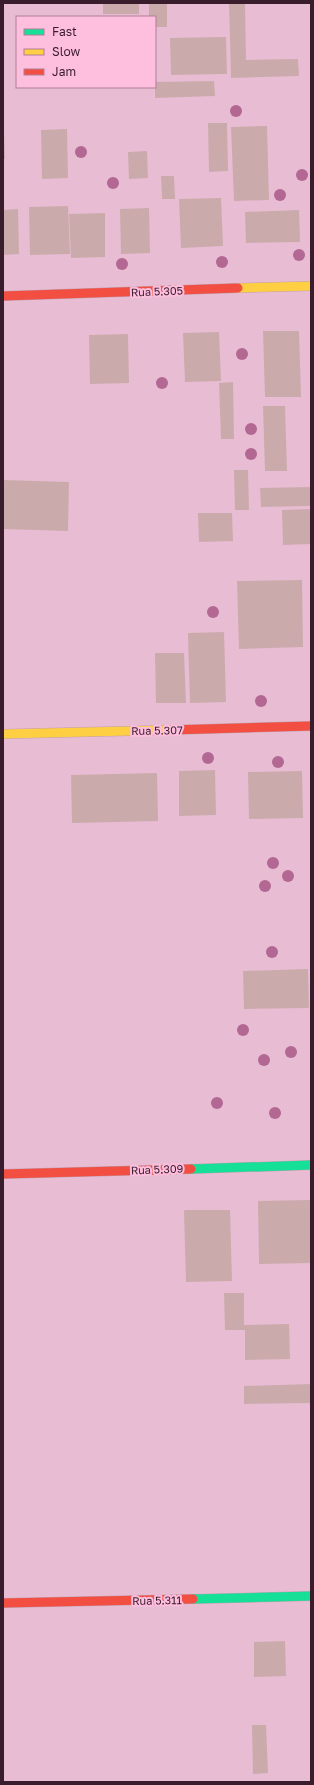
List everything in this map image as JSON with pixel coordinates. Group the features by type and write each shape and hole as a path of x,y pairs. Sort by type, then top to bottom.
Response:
{"street":[{"name":"Rua 5.305","path":"3,296 311,286"},
{"name":"Rua 5.307","path":"3,734 311,726"},
{"name":"Rua 5.309","path":"3,1174 311,1165"},
{"name":"Rua 5.311","path":"3,1604 311,1596"}],"building":[{"path":"103,3 139,3 139,14 103,14"},
{"path":"149,3 167,3 167,27 156,27 156,16 149,16"},
{"path":"229,3 245,3 246,60 298,59 299,76 231,78"},
{"path":"226,37 227,74 171,75 170,38"},
{"path":"214,81 215,96 155,98 156,82"},
{"path":"208,123 227,123 228,171 209,172"},
{"path":"267,126 269,200 234,201 231,127"},
{"path":"67,129 68,178 42,179 41,130"},
{"path":"4,130 5,159 3,159"},
{"path":"147,151 148,178 129,179 128,152"},
{"path":"161,176 174,176 175,199 162,199"},
{"path":"221,198 223,246 181,248 179,199"},
{"path":"68,206 70,254 30,255 29,207"},
{"path":"149,208 150,253 121,254 120,209"},
{"path":"18,209 19,254 3,255 3,210"},
{"path":"299,210 300,242 246,243 245,212"},
{"path":"105,213 105,257 71,258 69,214"},
{"path":"263,331 299,331 301,397 265,397"},
{"path":"219,332 221,381 185,382 183,333"},
{"path":"128,334 129,383 90,384 89,335"},
{"path":"233,382 234,439 221,439 219,383"},
{"path":"263,406 285,406 287,471 265,471"},
{"path":"234,470 248,470 249,510 235,510"},
{"path":"3,480 69,482 68,531 3,529"},
{"path":"311,487 311,506 261,507 260,488"},
{"path":"311,509 311,544 283,545 282,510"},
{"path":"198,513 232,513 233,541 199,542"},
{"path":"302,580 303,647 239,649 237,581"},
{"path":"224,632 226,702 190,703 188,633"},
{"path":"155,653 184,653 186,703 156,703"},
{"path":"215,770 216,815 179,816 179,771"},
{"path":"302,771 303,818 249,819 248,772"},
{"path":"157,773 158,821 72,823 71,775"},
{"path":"308,969 309,1008 244,1009 243,971"},
{"path":"311,1200 311,1263 259,1264 258,1201"},
{"path":"184,1210 230,1210 232,1281 186,1282"},
{"path":"224,1293 244,1293 244,1325 289,1324 290,1359 245,1360 245,1330 225,1330"},
{"path":"311,1384 311,1403 244,1404 244,1386"},
{"path":"285,1641 286,1676 254,1677 254,1642"},
{"path":"252,1725 266,1725 268,1773 253,1774"}],"traffic: fast":[{"path":"191,1169 311,1165"},
{"path":"193,1599 311,1596"}],"traffic: slow":[{"path":"238,288 311,286"},
{"path":"3,734 170,730"}],"traffic: jam":[{"path":"3,296 238,288"},
{"path":"170,730 311,726"},
{"path":"3,1174 191,1169"},
{"path":"3,1603 193,1599"}]}
